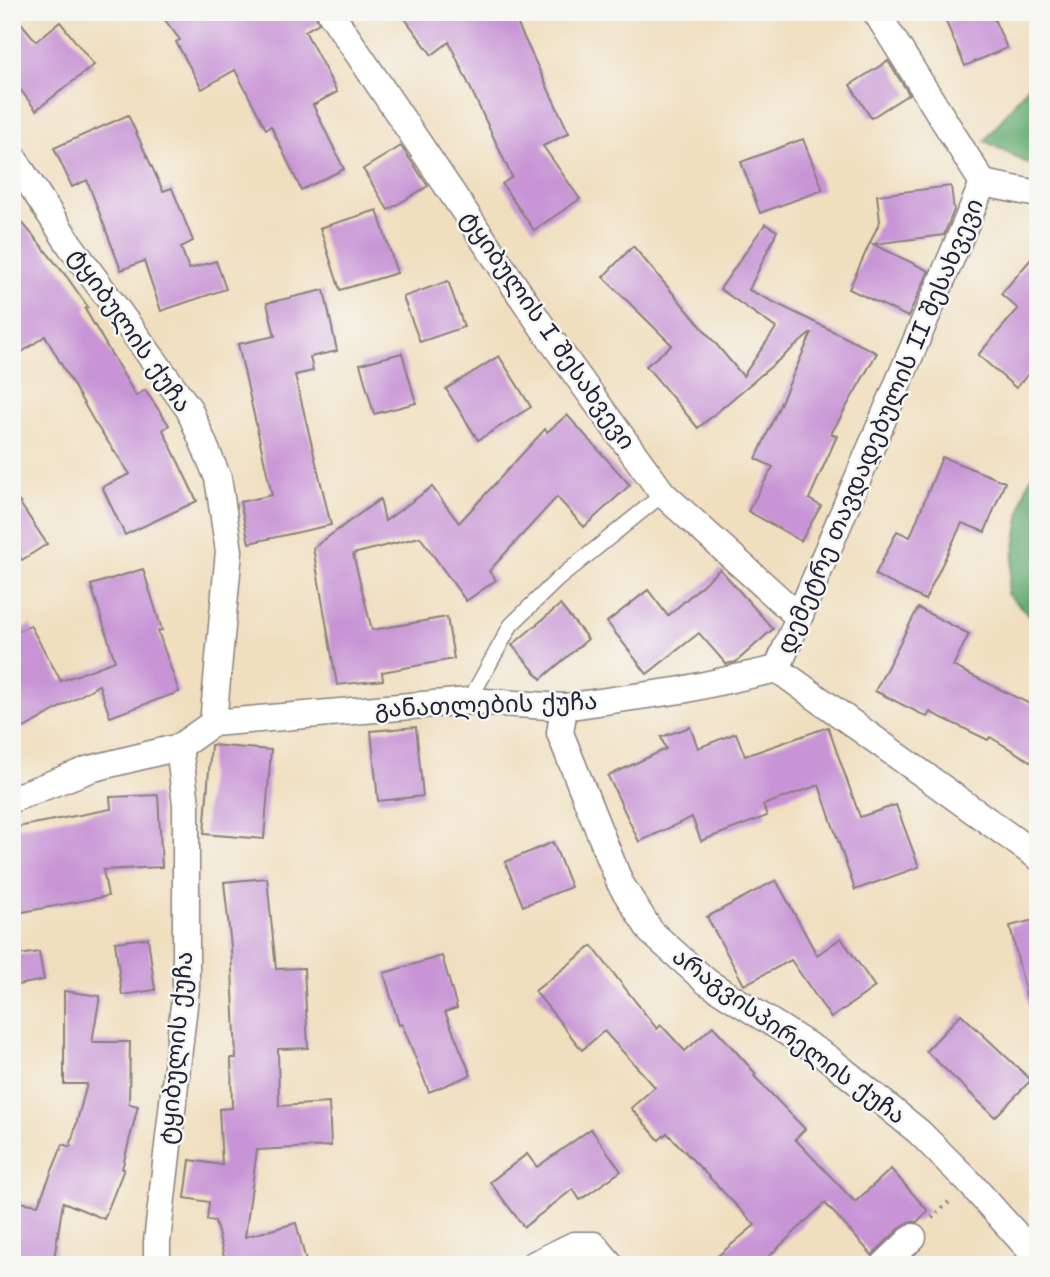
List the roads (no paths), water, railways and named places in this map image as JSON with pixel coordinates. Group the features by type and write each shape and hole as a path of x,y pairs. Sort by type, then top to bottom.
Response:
{"street":[{"name":"ტყიბულის I შესახვევი","path":"330,12 549,337 663,494 799,617"},
{"path":"876,12 983,183 1038,194"},
{"name":"ტყიბულის ქუჩა","path":"12,156 70,245 189,409 218,478 229,551 213,723"},
{"name":"დემეტრე თავდადებულის II შესახვევი","path":"777,669 983,183"},
{"path":"777,669 1038,857"},
{"name":"განათლების ქუჩა","path":"213,723 469,701 565,707 682,690 777,669"},
{"name":"არაგვისპირელის ქუჩა","path":"565,707 560,733 620,883 651,932 707,982 828,1058 919,1132 969,1182 1038,1259"},
{"path":"12,799 90,769 179,747 213,723"},
{"name":"ტყიბულის ქუჩა","path":"157,1265 156,1242 186,988 186,804 179,747"},
{"path":"884,1265 914,1237"},
{"path":"533,1265 574,1245 594,1245 611,1265"}],"lane":[{"path":"469,701 511,625 557,580 663,494"}]}
